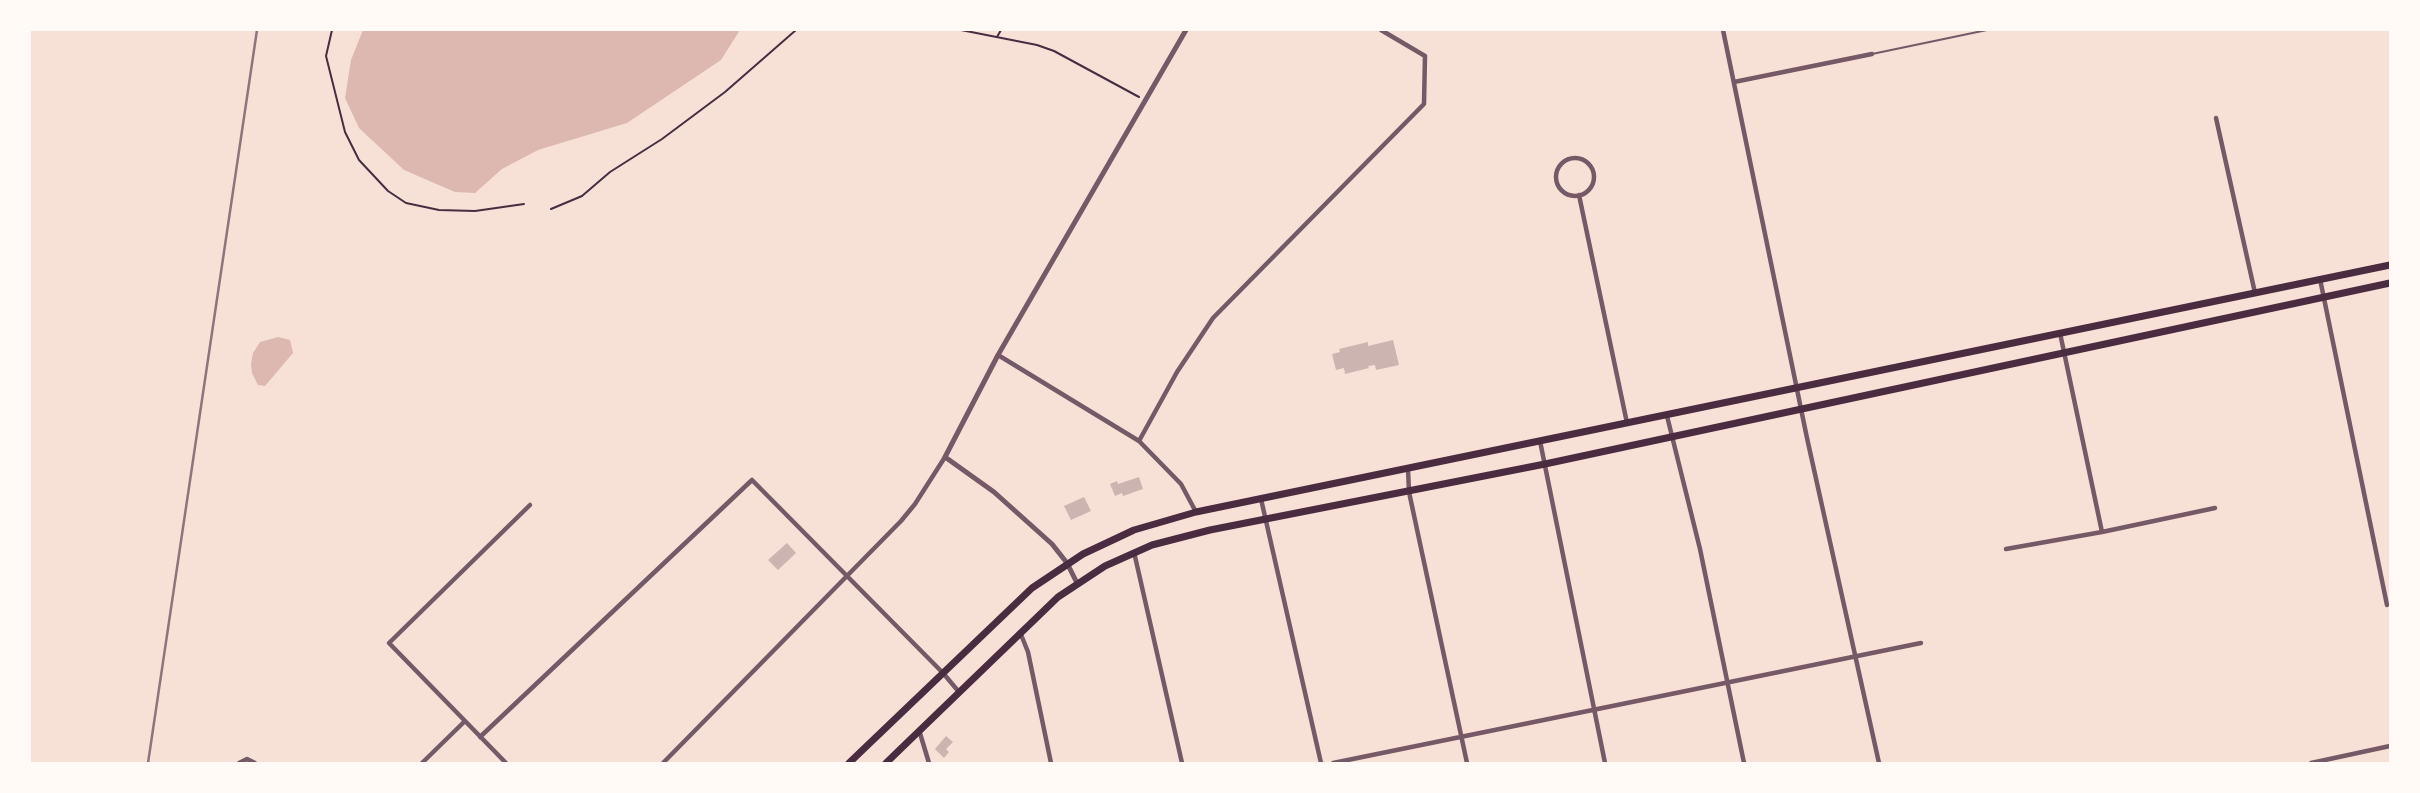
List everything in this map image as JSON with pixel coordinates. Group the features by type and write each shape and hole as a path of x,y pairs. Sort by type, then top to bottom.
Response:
{"main road":[{"path":"849,763 1018,600 1068,563 1106,541 1134,530 1196,512 2390,265"},
{"path":"886,763 1020,632 1077,583 1134,552 1210,530 1545,464 2065,355 2324,296 2390,283"}],"street":[{"path":"663,763 915,504 945,458 998,355 1186,30"},
{"path":"1139,441 1177,372 1213,318 1424,104 1425,56 1382,30"},
{"path":"1723,30 1797,388 1879,763"},
{"path":"1734,82 1872,54"},
{"path":"2216,118 2255,293"},
{"path":"1570,158 1587,163 1593,173 1591,185 1587,190 1578,195 1564,192 1557,182 1557,170 1564,161 1570,158"},
{"path":"1578,195 1627,424"},
{"path":"2320,279 2387,606"},
{"path":"2060,333 2102,532"},
{"path":"998,355 1139,441 1181,484 1196,512"},
{"path":"1667,416 1700,549 1744,763"},
{"path":"1540,441 1605,763"},
{"path":"945,458 994,492 1052,544 1068,563 1077,583"},
{"path":"1408,469 1409,492 1466,763"},
{"path":"480,737 752,480 943,672 959,692"},
{"path":"1261,499 1321,763"},
{"path":"506,763 389,644 530,505"},
{"path":"2006,549 2102,532 2215,508"},
{"path":"1134,552 1182,763"},
{"path":"1020,632 1028,652 1051,763"},
{"path":"1333,763 1921,643"},
{"path":"422,763 465,721"},
{"path":"919,730 929,763"},
{"path":"2311,763 2390,746"},
{"path":"240,761 246,759 255,763"}],"lane":[{"path":"1872,54 1987,30"}],"path":[{"path":"332,30 328,38 326,56 346,132 359,160 388,191 406,203 439,210 475,211 524,204"},
{"path":"551,209 582,196 610,172 670,133 725,92 796,30"},
{"path":"961,30 1037,45 1054,51 1145,100"},
{"path":"997,37 1001,30"}],"shaded area":[{"path":"363,30 740,30 721,60 627,123 538,150 502,169 475,193 455,192 404,170 359,128 345,98 351,60"},
{"path":"278,337 290,340 293,353 265,386 258,385 252,373 253,353 260,342"}],"building":[{"path":"1393,340 1399,365 1376,370 1375,365 1368,366 1369,368 1345,374 1344,368 1336,370 1332,354 1340,352 1339,349 1368,342 1368,346"},
{"path":"1139,477 1143,489 1123,496 1122,493 1115,496 1110,484 1117,481 1118,484"},
{"path":"1084,497 1091,511 1071,520 1064,506"},
{"path":"787,543 796,553 778,570 768,560"},
{"path":"946,736 953,742 946,749 949,752 944,758 935,749"}],"railway":[{"path":"148,763 257,30"}]}
